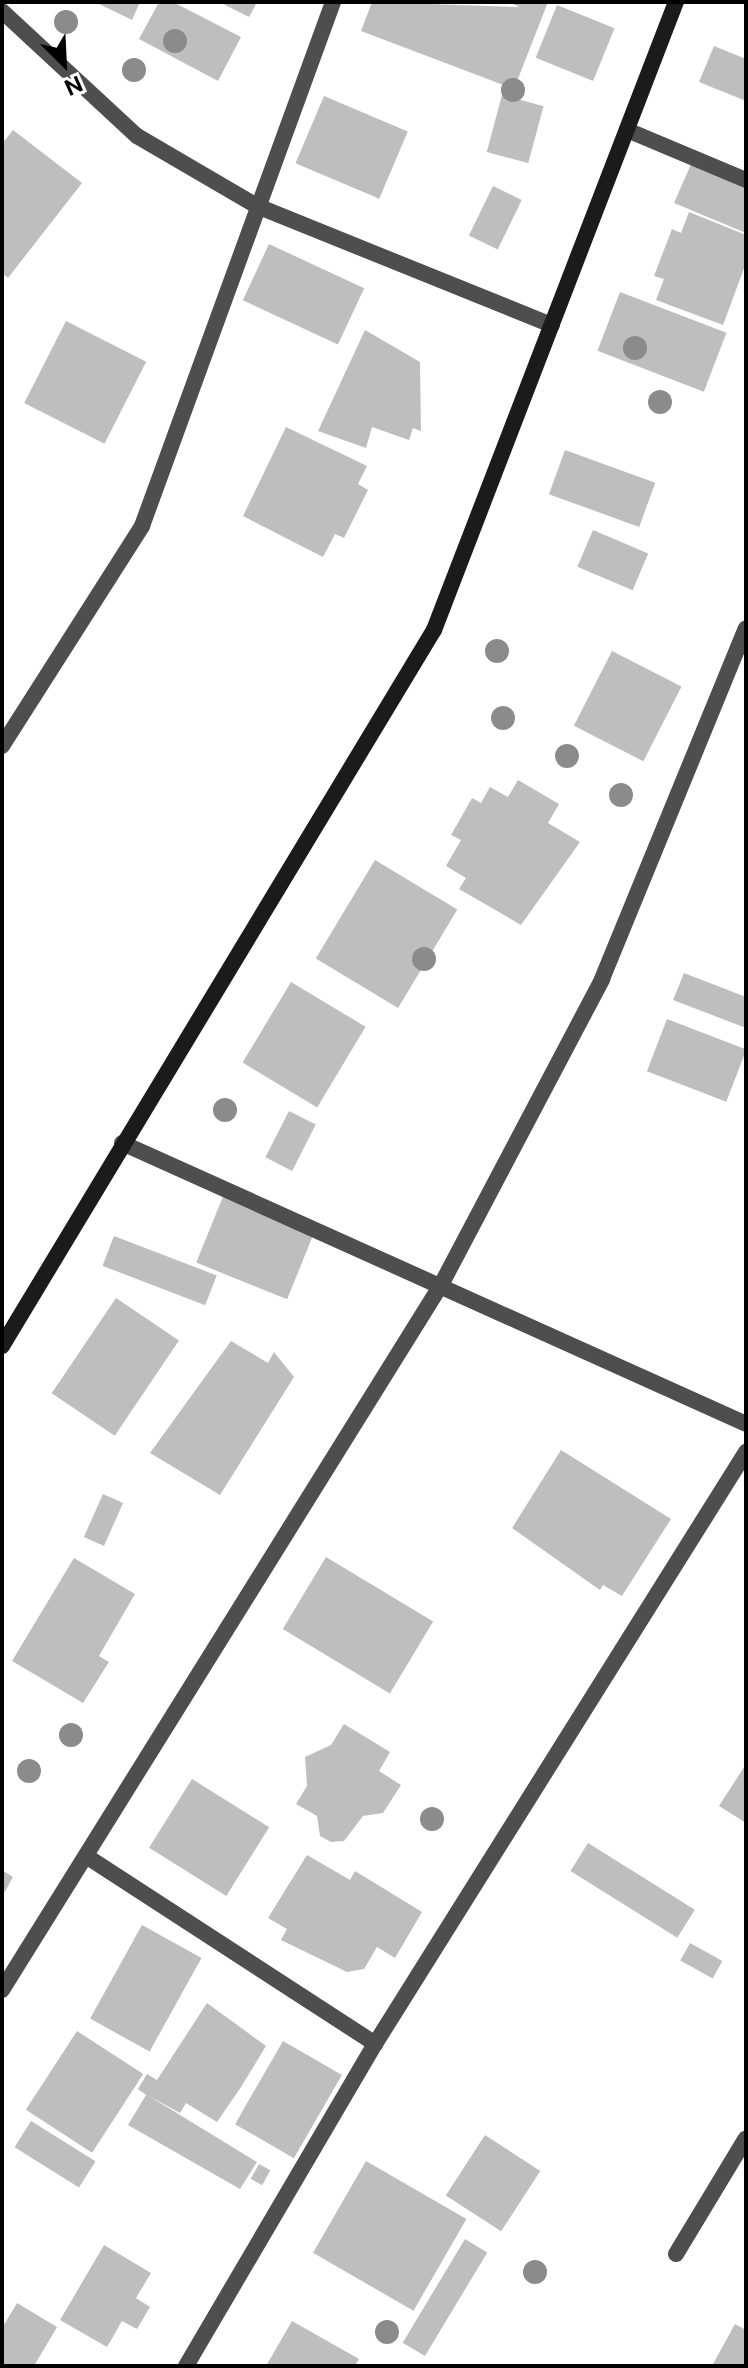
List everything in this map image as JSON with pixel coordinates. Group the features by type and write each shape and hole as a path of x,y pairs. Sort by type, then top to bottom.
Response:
{"main road":[{"path":"2,1346 434,630 676,2"}],"street":[{"path":"2,746 142,526 333,2"},
{"path":"2,11 137,136 257,206 552,325"},
{"path":"627,130 746,180"},
{"path":"2,1990 441,1285 602,979 746,628"},
{"path":"122,1143 746,1424"},
{"path":"186,2366 375,2044 746,1452"},
{"path":"86,1856 375,2044"},
{"path":"676,2254 746,2138"}],"building":[{"path":"95,2 140,2 132,20"},
{"path":"159,2 173,2 241,37 218,81 139,39"},
{"path":"219,2 257,2 249,17"},
{"path":"372,2 519,7 510,2 548,2 514,89 361,31"},
{"path":"557,5 614,28 593,81 536,58"},
{"path":"714,46 746,59 746,101 699,82"},
{"path":"502,95 544,106 528,163 487,152"},
{"path":"324,96 408,132 379,199 295,163"},
{"path":"13,130 82,183 8,278 2,273 2,144"},
{"path":"692,162 746,184 746,233 674,203"},
{"path":"493,186 522,200 498,249 469,235"},
{"path":"689,212 746,235 746,263 723,325 656,300 664,279 654,276 672,229 681,233"},
{"path":"269,244 364,288 338,345 243,300"},
{"path":"620,292 726,333 704,392 597,351"},
{"path":"66,321 146,362 104,444 24,403"},
{"path":"365,330 420,362 421,431 413,428 409,440 372,427 366,448 318,431"},
{"path":"286,427 367,466 358,484 368,490 344,538 335,534 323,557 243,516"},
{"path":"565,450 655,483 639,527 549,494"},
{"path":"593,530 648,553 633,590 577,567"},
{"path":"612,651 681,686 643,761 574,726"},
{"path":"518,780 559,804 548,823 580,842 521,925 459,889 466,878 446,866 461,840 451,835 472,798 481,803 490,787 508,797"},
{"path":"375,860 457,909 398,1008 316,959"},
{"path":"684,973 746,997 746,1028 673,1000"},
{"path":"291,982 366,1027 317,1107 243,1063"},
{"path":"667,1019 746,1049 726,1102 647,1071"},
{"path":"289,1111 316,1125 292,1171 265,1157"},
{"path":"224,1194 315,1231 287,1299 196,1263"},
{"path":"114,1236 217,1275 205,1305 103,1266"},
{"path":"116,1298 179,1340 115,1436 52,1393"},
{"path":"231,1341 268,1363 274,1352 294,1377 220,1495 150,1453"},
{"path":"561,1450 671,1519 622,1596 603,1585 600,1590 512,1528"},
{"path":"103,1494 123,1503 104,1546 84,1537"},
{"path":"326,1557 433,1621 390,1693 283,1629"},
{"path":"74,1558 135,1594 99,1656 109,1662 83,1703 12,1661"},
{"path":"344,1724 390,1752 379,1771 401,1785 383,1813 363,1816 344,1841 331,1842 320,1836 317,1816 296,1804 307,1786 305,1757 331,1745"},
{"path":"746,1764 746,1823 719,1806"},
{"path":"192,1779 269,1827 226,1896 149,1848"},
{"path":"588,1843 695,1910 677,1938 571,1871"},
{"path":"307,1855 350,1880 355,1871 422,1912 395,1958 377,1947 364,1969 347,1972 281,1940 287,1929 268,1918"},
{"path":"2,1870 13,1877 2,1897"},
{"path":"142,1925 201,1958 150,2052 90,2019"},
{"path":"690,1943 722,1961 713,1978 680,1960"},
{"path":"207,2003 266,2046 241,2087 217,2122 186,2103 180,2113 149,2096 257,2162 240,2189 128,2125 146,2095 138,2089 147,2074 157,2080"},
{"path":"77,2031 143,2074 92,2153 26,2110"},
{"path":"283,2041 342,2075 294,2158 235,2124"},
{"path":"31,2121 95,2161 79,2188 15,2147"},
{"path":"485,2135 540,2171 501,2231 446,2195"},
{"path":"366,2161 466,2219 413,2311 313,2253"},
{"path":"259,2164 270,2170 262,2185 251,2179"},
{"path":"465,2239 487,2252 425,2356 403,2343"},
{"path":"104,2245 151,2273 136,2298 150,2307 137,2329 122,2321 107,2347 60,2320"},
{"path":"17,2303 57,2327 34,2366 2,2366 2,2328"},
{"path":"292,2321 359,2359 355,2366 266,2366"},
{"path":"735,2324 746,2330 746,2366 712,2366"}]}
